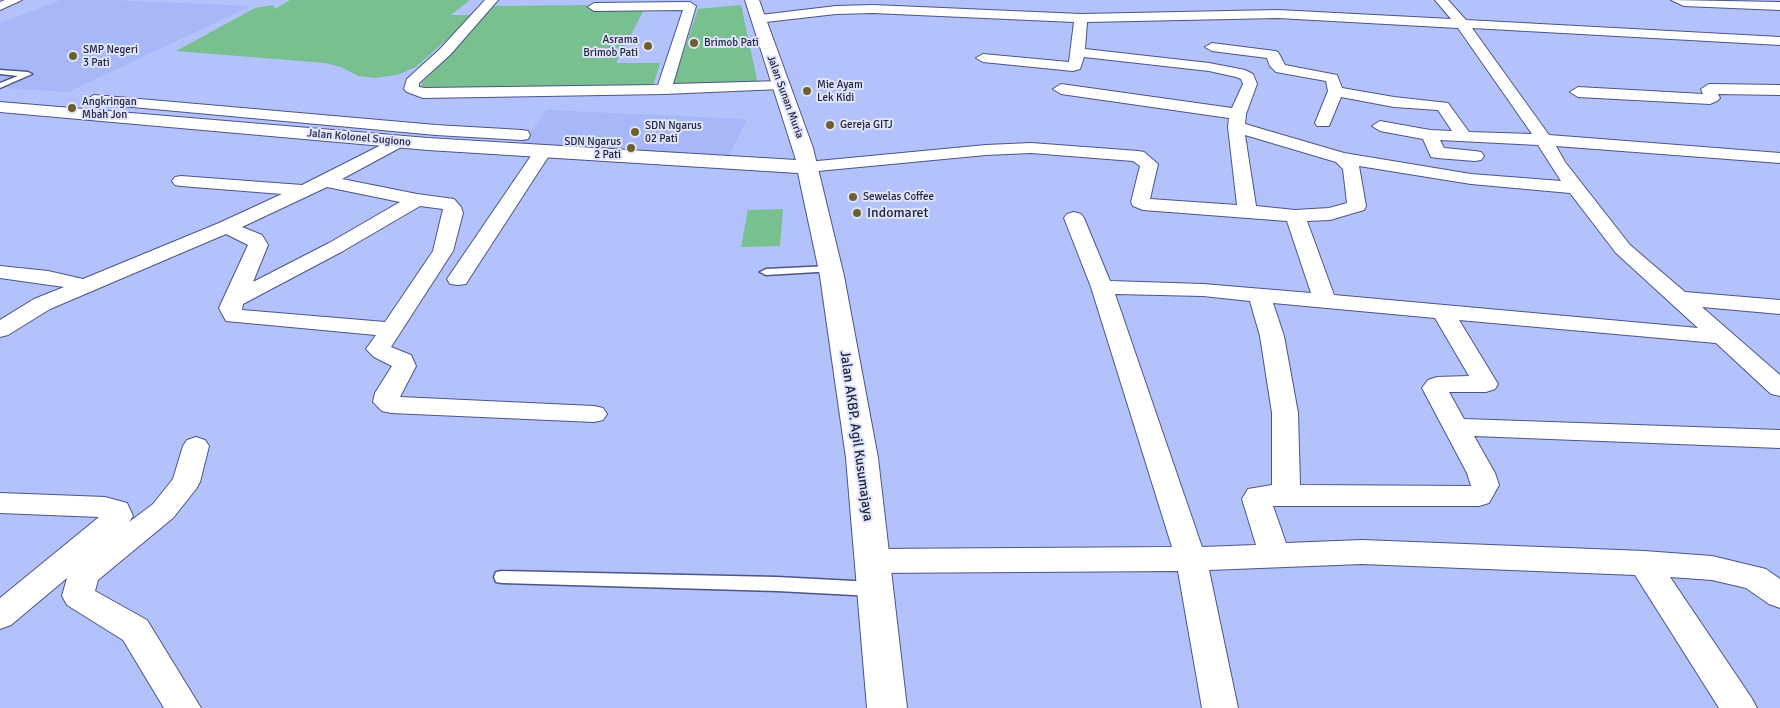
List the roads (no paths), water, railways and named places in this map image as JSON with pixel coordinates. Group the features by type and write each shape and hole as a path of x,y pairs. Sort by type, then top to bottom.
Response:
{"main road":[{"name":"Jalan Sunan Muria","path":"752,0 805,157"},
{"name":"Jalan Kolonel Sugiono","path":"0,107 399,142 432,137 543,151 719,163 805,157"},
{"name":"Jalan AKBP. Agil Kusumajaya","path":"805,157 830,269 862,458 887,708"}],"street":[{"path":"0,6 16,0"},
{"path":"492,0 445,52 412,82 412,89 423,94 781,85"},
{"path":"1253,0 1261,14"},
{"path":"1441,0 1462,24 1544,140 1574,188 1623,249 1780,388"},
{"path":"1677,0 1684,2 1780,6"},
{"path":"757,19 912,4 950,5 1081,18 1261,14 1316,15 1780,41"},
{"path":"603,5 690,6 664,89"},
{"path":"1209,67 1212,47 1212,15"},
{"path":"983,58 1073,67 1075,66 1081,18"},
{"path":"1212,47 1270,54 1273,55 1277,66 1281,68 1332,78 1336,92 1323,123"},
{"path":"1077,52 1209,67 1240,72 1248,77 1250,84 1237,120 1247,211"},
{"path":"1061,89 1237,120 1342,158 1470,179 1574,188"},
{"path":"1578,92 1710,99 1712,98 1709,89 1780,90"},
{"path":"1336,92 1394,102 1434,103 1446,109 1464,136"},
{"path":"432,137 458,93"},
{"path":"94,100 432,137 522,135"},
{"path":"1380,126 1430,135 1544,140 1780,158"},
{"path":"1430,135 1437,154"},
{"path":"0,330 42,304 226,226 325,181 399,142"},
{"path":"805,157 1031,148 1138,156 1149,164 1140,202 1143,205 1247,211 1295,216 1330,214 1357,206 1352,168 1342,158"},
{"path":"1419,150 1437,154 1475,156"},
{"path":"458,279 543,151"},
{"path":"181,181 304,190"},
{"path":"325,181 451,205 453,213 443,251 378,348 382,352 403,360 404,366 388,393 386,402 391,405 594,414"},
{"path":"234,300 336,247 417,200"},
{"path":"1295,216 1325,301"},
{"path":"1074,218 1102,287 1191,559 1220,708"},
{"path":"226,226 255,239 258,246 230,308 230,312 234,316 390,329"},
{"path":"0,272 48,277 82,286"},
{"path":"1102,287 1203,290 1723,337"},
{"path":"1259,295 1272,336 1285,413 1286,495"},
{"path":"1678,298 1780,308"},
{"path":"1275,555 1256,499 1258,496 1479,496 1483,492 1485,485 1481,473 1434,388 1437,385 1446,384 1486,384 1443,312"},
{"path":"1455,427 1780,439"},
{"path":"183,708 135,630 78,596 84,574 163,511 186,482 196,446"},
{"path":"0,503 105,507 116,510 118,516 105,530 0,616"},
{"path":"874,575 1362,552 1644,563 1712,568 1754,578 1780,595"},
{"path":"1644,563 1738,708"}],"lane":[{"path":"0,72 28,74 0,86"},
{"path":"766,272 830,269"},
{"path":"502,577 777,584 874,575"}],"place":[{"name":"Brimob Pati","path":"694,43"},
{"name":"Asrama Brimob Pati","path":"648,46"},
{"name":"SMP Negeri 3 Pati","path":"73,56"},
{"name":"Mie Ayam Lek Kidi","path":"807,91"},
{"name":"Angkringan Mbah Jon","path":"72,108"},
{"name":"Gereja GITJ","path":"830,125"},
{"name":"SDN Ngarus 02 Pati","path":"635,132"},
{"name":"SDN Ngarus 2 Pati","path":"631,148"},
{"name":"Sewelas Coffee","path":"853,197"},
{"name":"Indomaret","path":"857,213"}]}
